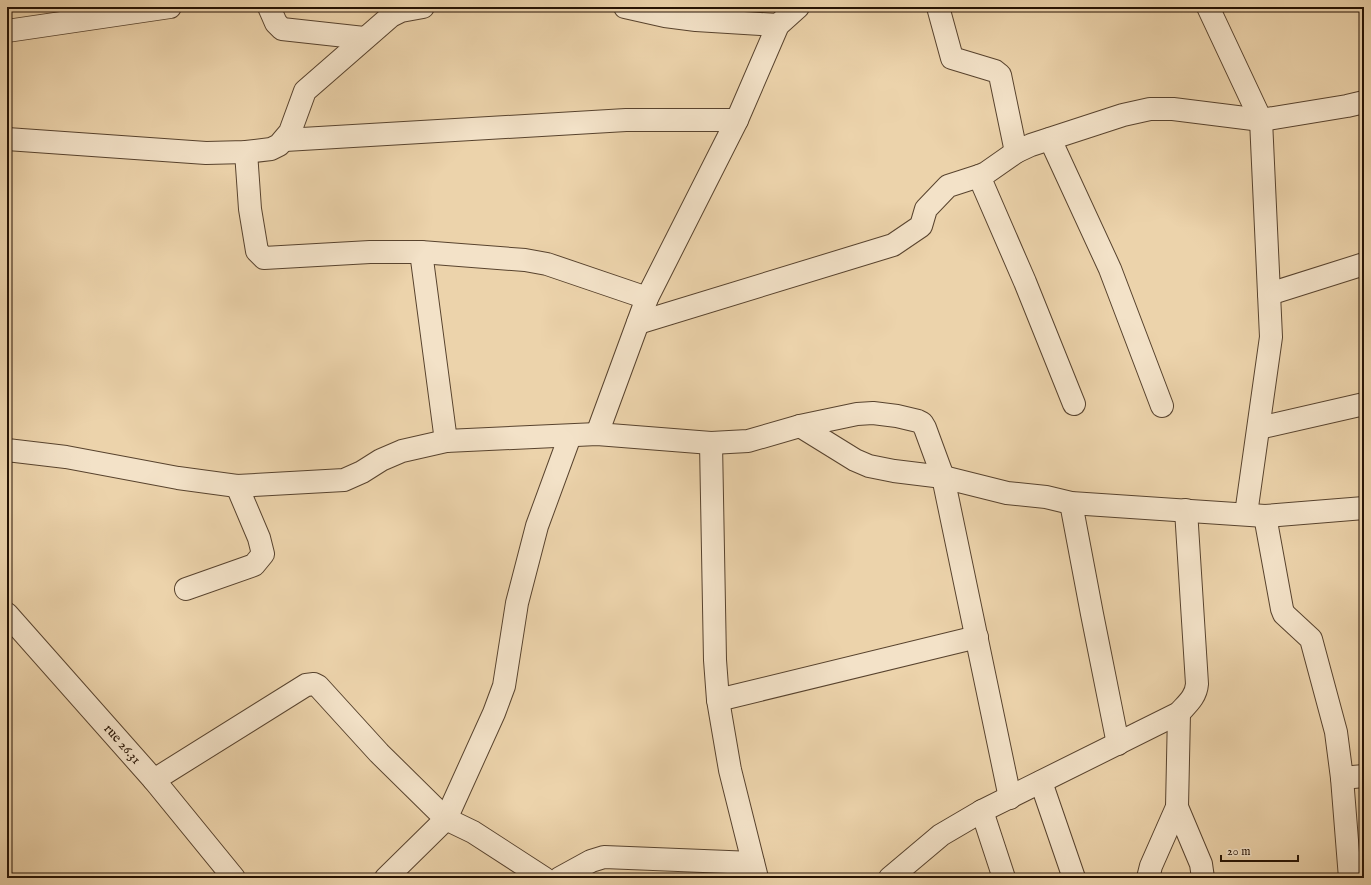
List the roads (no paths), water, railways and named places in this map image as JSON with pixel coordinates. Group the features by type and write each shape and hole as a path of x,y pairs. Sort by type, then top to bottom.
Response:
{"street":[{"path":"7,30 170,7"},
{"path":"269,7 276,23 282,29 364,38"},
{"path":"7,140 206,153 246,152 271,149 285,140 290,132 305,91 391,16 401,11 423,7"},
{"path":"625,7 672,17 778,25"},
{"path":"597,434 647,298 736,120 778,25 798,7"},
{"path":"938,7 952,58 995,71 1000,75 1016,152"},
{"path":"1208,7 1261,120 1270,337 1259,428 1255,515 1284,614 1311,639 1336,732 1342,778 1350,878"},
{"path":"638,323 893,245 921,226 926,209 948,186 986,173 1016,152 1030,145 1122,115 1150,109 1173,109 1261,120 1364,102"},
{"path":"285,140 626,120 736,120"},
{"path":"1050,139 1110,268 1162,406"},
{"path":"246,152 251,216 257,251 264,258 370,252 421,252 525,260 547,264 647,298"},
{"path":"980,176 1026,282 1074,404"},
{"path":"421,252 446,441"},
{"path":"1269,294 1364,264"},
{"path":"1259,428 1364,404"},
{"path":"7,450 66,457 178,478 237,486 344,480 402,451 446,441 597,434 711,443 748,441 800,426 857,414 873,413 897,416 918,421 922,423 925,428 943,477 1010,798"},
{"path":"800,426 855,460 869,466 894,471 943,477 1007,493 1046,497 1071,503 1255,515 1364,508"},
{"path":"386,878 446,819 489,725 504,686 517,603 537,526 570,436"},
{"path":"560,878 591,861 604,857 755,871 730,770 718,700 715,653 711,443"},
{"path":"186,589 254,565 263,554 259,538 237,486"},
{"path":"1071,503 1118,744"},
{"path":"890,878 941,835 982,812 1178,713 1196,693 1197,684 1186,510"},
{"name":"rue 26.31","path":"7,614 154,780 234,878"},
{"path":"718,700 977,637"},
{"path":"154,780 306,685 314,684 318,686 379,753 446,819 474,832 544,878"},
{"path":"1178,713 1177,807 1201,864 1203,878"},
{"path":"1342,778 1364,776"},
{"path":"1041,782 1074,878"},
{"path":"1148,878 1150,866 1177,807"},
{"path":"982,812 1004,878"}]}
